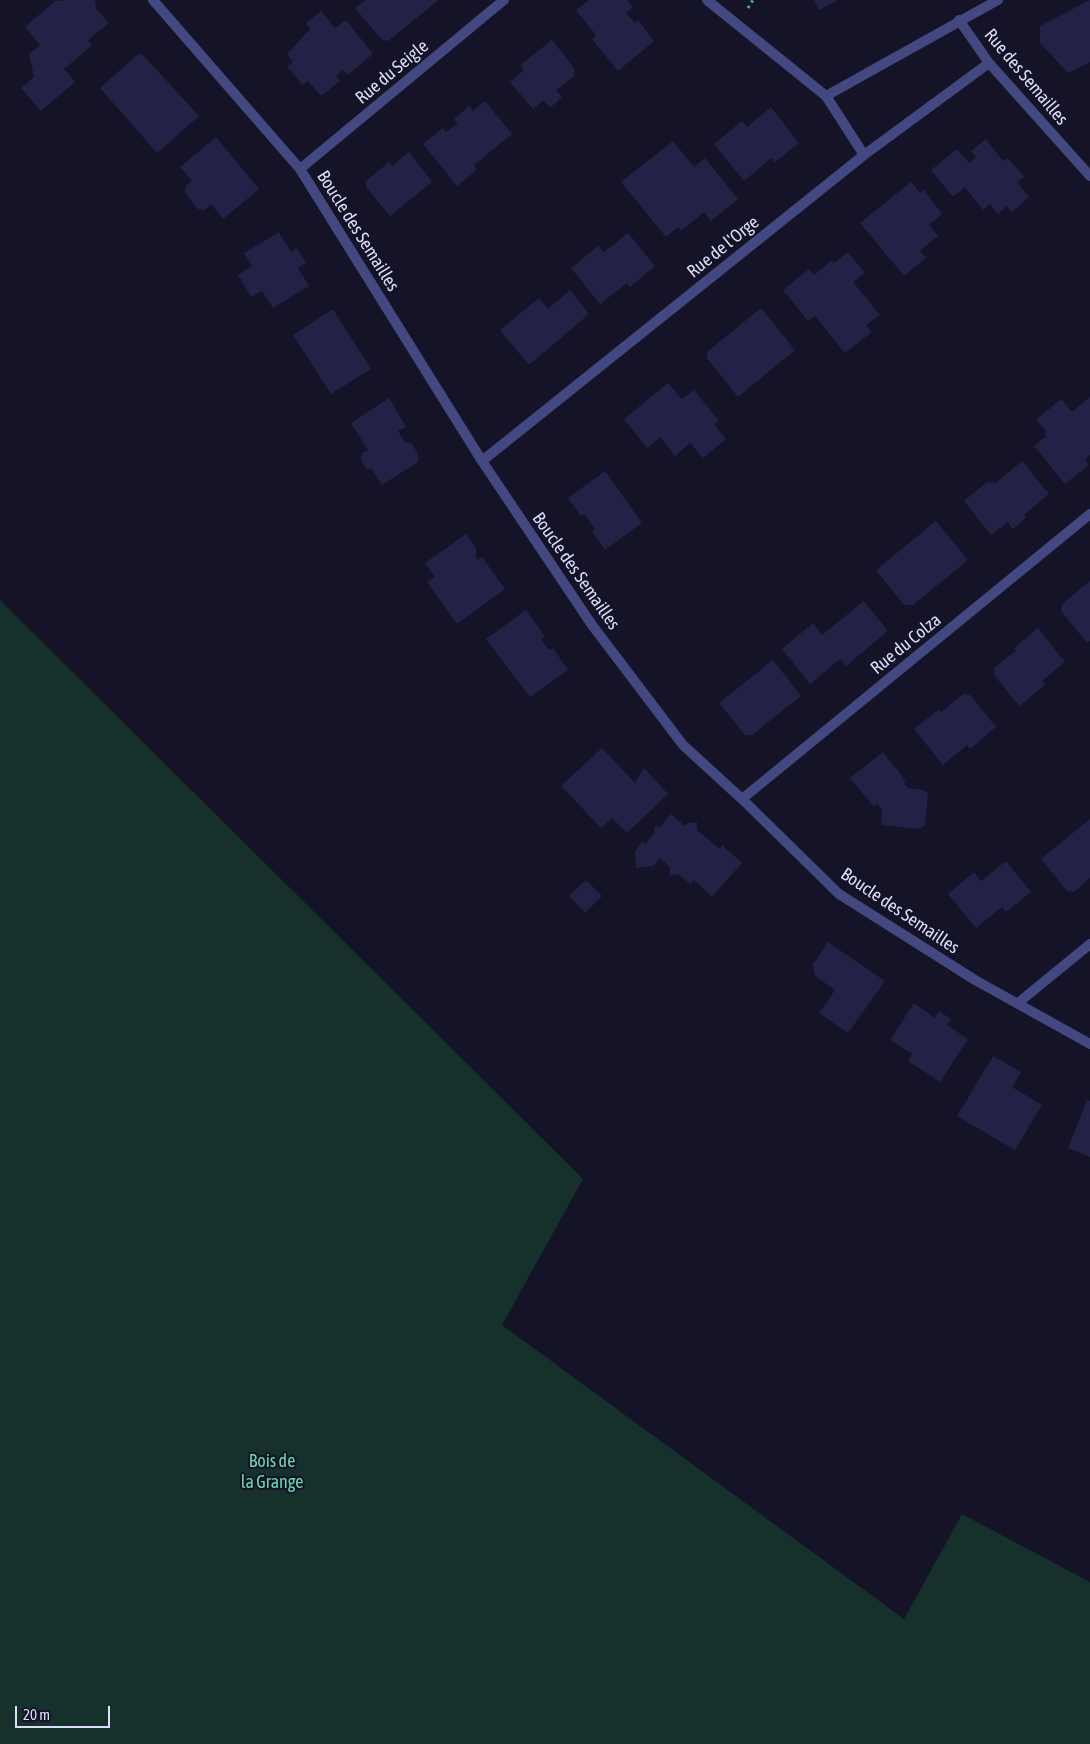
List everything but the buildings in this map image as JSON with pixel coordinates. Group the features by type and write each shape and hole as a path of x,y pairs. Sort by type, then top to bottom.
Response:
{"street":[{"name":"Boucle des Semailles","path":"153,0 300,169 482,461 592,624 683,745 742,799 839,894 975,980 1090,1044"},
{"name":"Rue du Seigle","path":"300,169 504,0"},
{"path":"707,0 826,96 864,155"},
{"path":"826,96 959,20 998,0"},
{"name":"Rue des Semailles","path":"959,20 989,63 1090,176"},
{"name":"Rue de l'Orge","path":"482,461 864,155 989,63"},
{"name":"Rue du Colza","path":"742,799 1090,514"},
{"path":"1018,1003 1090,944"}],"green space":[{"name":"Bois de la Grange","path":"0,600 583,1179 502,1325 904,1619 962,1514 1090,1582 1090,1744 0,1744"}]}
